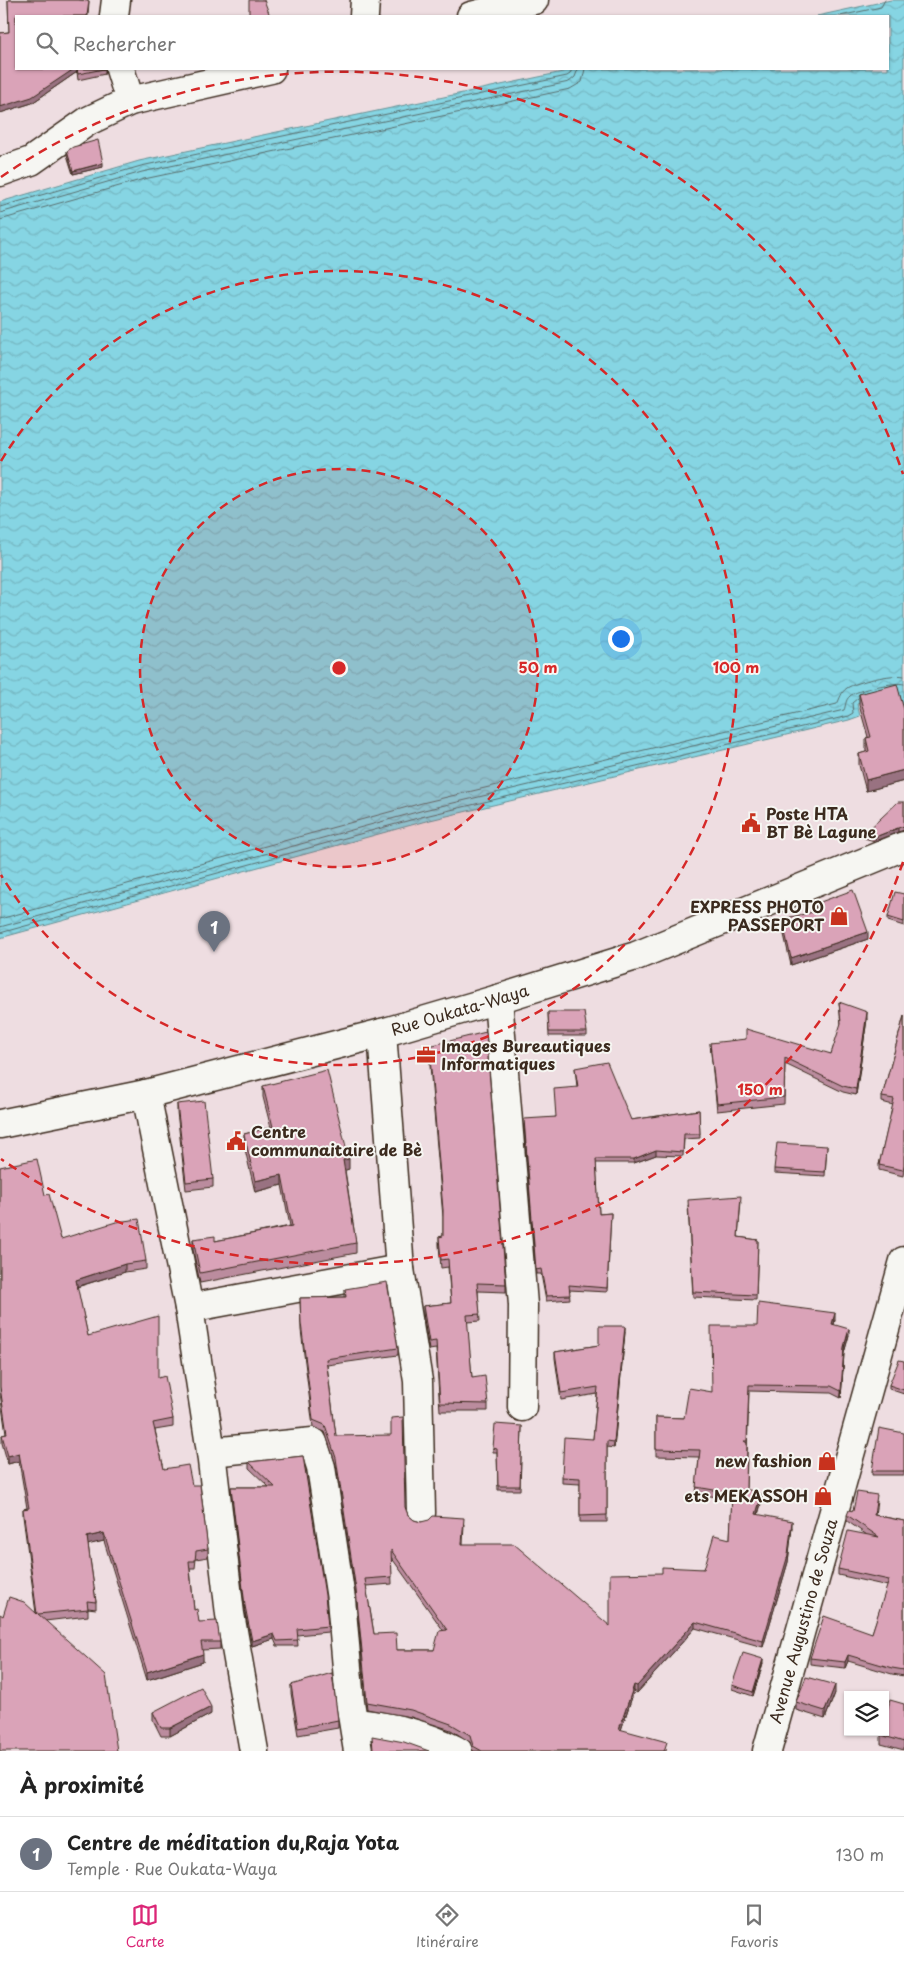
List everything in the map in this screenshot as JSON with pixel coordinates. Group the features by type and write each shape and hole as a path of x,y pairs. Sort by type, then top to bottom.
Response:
{"street":[{"path":"114,15 116,0"},
{"path":"364,15 365,0"},
{"path":"476,15 534,0"},
{"path":"120,70 130,101"},
{"path":"0,172 31,161 88,121 130,101 267,70"},
{"name":"Rue Oukata-Waya","path":"0,1124 146,1094 382,1033 498,999 636,956 904,846"},
{"path":"498,999 523,1305 522,1407"},
{"path":"382,1033 400,1269 418,1381 421,1513"},
{"path":"146,1094 189,1308 211,1452 230,1614 254,1751"},
{"name":"Avenue Augustino de Souza","path":"767,1751 904,1261"},
{"path":"189,1308 400,1269"},
{"path":"211,1452 313,1442 327,1503 341,1599 350,1702 355,1723 358,1751"},
{"path":"355,1723 405,1730 429,1737 458,1751"}],"water":[{"path":"891,0 904,0 904,706 898,693 857,704 860,716 849,720 426,821 0,938 0,202 139,161 572,70 889,70 889,15 822,15"}],"building":[{"path":"8,0 89,1 87,15 15,15 15,70 72,70 32,97 0,107 0,33 9,32"},
{"path":"249,0 264,0 270,15 249,15"},
{"path":"77,70 99,70 78,74"},
{"path":"98,140 103,163 73,171 67,151 73,147"},
{"path":"897,684 904,710 904,770 866,780 859,754 869,751 866,738 871,737 859,694"},
{"path":"898,802 904,802 904,826 875,837 864,834"},
{"path":"853,890 868,932 791,958 782,919 818,911 815,904"},
{"path":"895,892 904,894 904,922 888,917"},
{"path":"839,1002 867,1012 856,1089 843,1086 785,1058 784,1097 717,1104 710,1043 746,1039 746,1029 831,1054 841,1023"},
{"path":"548,1012 584,1012 587,1032 549,1032"},
{"path":"904,1016 903,1170 879,1165 894,1099 882,1097"},
{"path":"486,1032 506,1284 477,1283 480,1314 467,1315 472,1378 485,1376 488,1404 440,1403 436,1341 429,1342 423,1306 451,1303 448,1259 441,1260 439,1237 443,1236 443,1210 429,1046"},
{"path":"607,1062 631,1120 699,1110 700,1134 684,1134 683,1152 656,1150 634,1159 596,1159 599,1214 611,1213 607,1288 569,1285 570,1295 546,1296 541,1269 536,1270 524,1119 556,1117 554,1089 578,1087 575,1068"},
{"path":"327,1070 349,1159 343,1160 356,1243 200,1273 193,1239 215,1236 215,1241 292,1226 282,1175 255,1181 244,1134 273,1127 263,1086"},
{"path":"204,1101 213,1179 186,1182 177,1104"},
{"path":"777,1143 827,1146 825,1172 774,1169"},
{"path":"37,1159 45,1195 49,1194 61,1239 116,1222 139,1219 146,1261 125,1264 76,1280 88,1336 158,1316 158,1378 165,1376 173,1419 153,1423 164,1469 188,1465 192,1485 200,1485 208,1549 196,1551 195,1561 189,1561 194,1610 197,1609 199,1622 217,1621 220,1642 201,1642 203,1654 147,1672 104,1533 87,1537 96,1602 87,1601 88,1609 38,1614 106,1675 117,1751 0,1751 0,1614 3,1616 9,1597 24,1602 37,1614 23,1509 29,1508 19,1453 8,1456 2,1435 7,1434 0,1387 0,1167"},
{"path":"741,1196 738,1237 758,1240 756,1295 693,1292 688,1200"},
{"path":"387,1282 398,1348 326,1359 336,1436 391,1435 391,1418 403,1417 405,1507 408,1515 414,1520 421,1522 429,1520 433,1516 464,1518 462,1544 514,1544 610,1626 610,1574 662,1573 662,1567 704,1569 714,1535 730,1539 732,1493 696,1487 700,1450 656,1449 656,1417 684,1418 689,1388 712,1392 711,1326 757,1326 758,1303 835,1313 832,1324 849,1329 844,1347 841,1391 831,1386 749,1385 747,1441 744,1441 747,1443 746,1489 762,1494 756,1514 792,1521 788,1555 763,1641 695,1622 637,1686 634,1685 619,1729 667,1742 664,1751 482,1751 473,1746 470,1735 451,1724 411,1710 367,1702 356,1590 336,1458 325,1425 313,1420 301,1323 300,1298 346,1297 345,1289","holes":["391,1550 447,1630 439,1631 434,1650 397,1650 396,1633 374,1634 365,1579 392,1577"]},
{"path":"599,1326 625,1326 614,1442 607,1441 607,1515 580,1516 580,1478 562,1477 564,1437 593,1439 598,1387 561,1393 555,1352 599,1345"},
{"path":"899,1360 904,1361 904,1390 889,1385"},
{"path":"495,1424 522,1426 520,1486 498,1486 497,1449 493,1448"},
{"path":"879,1428 904,1433 904,1471 872,1471"},
{"path":"303,1456 325,1595 328,1626 297,1629 298,1640 277,1641 274,1634 252,1641 245,1606 231,1487 275,1487 249,1462"},
{"path":"857,1492 877,1495 874,1515 904,1521 904,1670 848,1655 845,1662 810,1658 824,1616 872,1633 889,1580 838,1569 848,1531 879,1537 847,1515 849,1510 853,1511"},
{"path":"743,1653 763,1659 753,1692 732,1685"},
{"path":"332,1673 338,1720 298,1728 291,1685"},
{"path":"806,1677 835,1685 825,1711 796,1702"},
{"path":"201,1687 211,1707 170,1728 161,1728 153,1712"},
{"path":"890,1700 904,1704 904,1742 884,1736 889,1736"},
{"path":"372,1736 404,1742 429,1751 373,1751"}],"place":[{"name":"Poste HTA BT Bè Lagune","path":"751,823"},
{"name":"EXPRESS PHOTO PASSEPORT","path":"839,916"},
{"name":"Centre de méditation du,Raja Yota","path":"214,952"},
{"name":"Images Bureautiques Informatiques","path":"426,1055"},
{"name":"Centre communaitaire de Bè","path":"236,1141"},
{"name":"new fashion","path":"827,1461"},
{"name":"ets MEKASSOH","path":"823,1496"}]}
